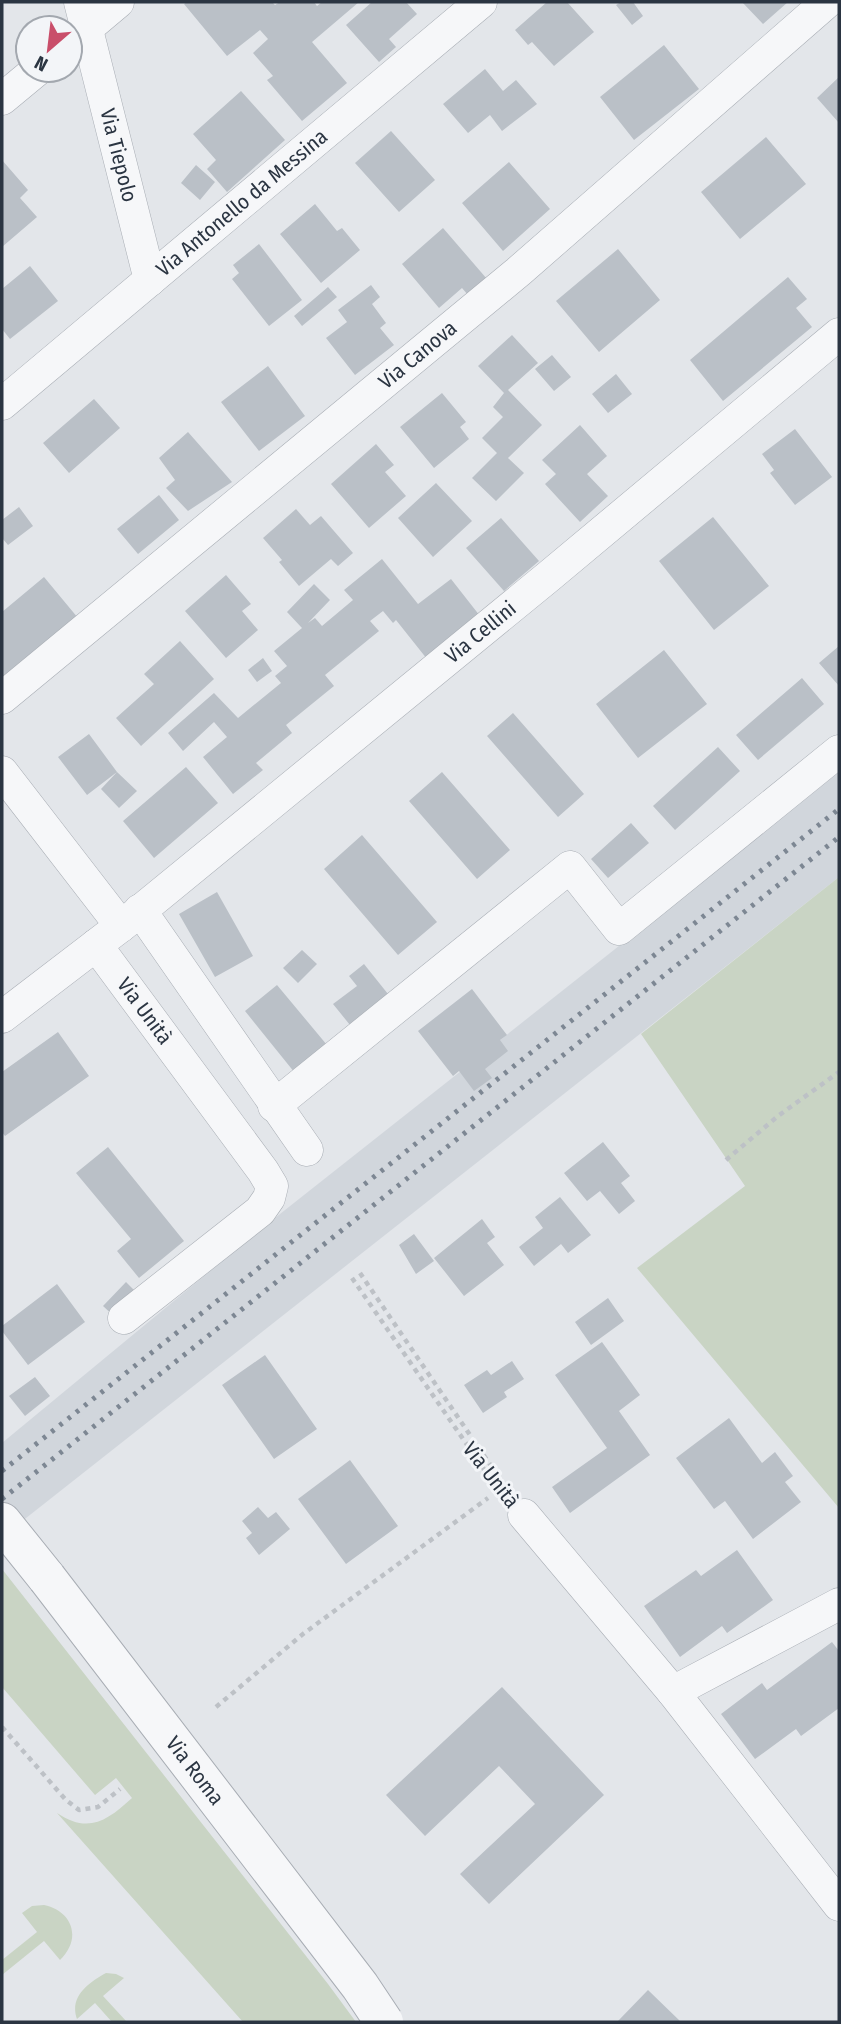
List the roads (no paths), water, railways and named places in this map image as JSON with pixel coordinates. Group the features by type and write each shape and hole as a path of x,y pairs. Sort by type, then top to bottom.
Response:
{"street":[{"name":"Via Tiepolo","path":"84,21 118,2"},
{"name":"Via Antonello da Messina","path":"2,404 481,2"},
{"name":"Via Canova","path":"2,698 517,272 827,2"},
{"name":"Via Tiepolo","path":"84,42 150,280"},
{"path":"2,99 20,84"},
{"name":"Via Cellini","path":"2,1017 119,927 548,577 839,334"},
{"path":"274,1106 570,867 619,929 839,751"},
{"name":"Via Unità","path":"2,772 119,927 274,1106 307,1150"},
{"name":"Via Unità","path":"119,927 272,1185 269,1198 260,1211 124,1318"},
{"name":"Via Unità","path":"524,1516 673,1692 839,1905"},
{"name":"Via Roma","path":"2,1522 360,1986 384,2022"},
{"path":"673,1692 839,1604"}],"railway":[{"path":"2,1471 839,809"},
{"path":"2,1499 839,837"}]}
